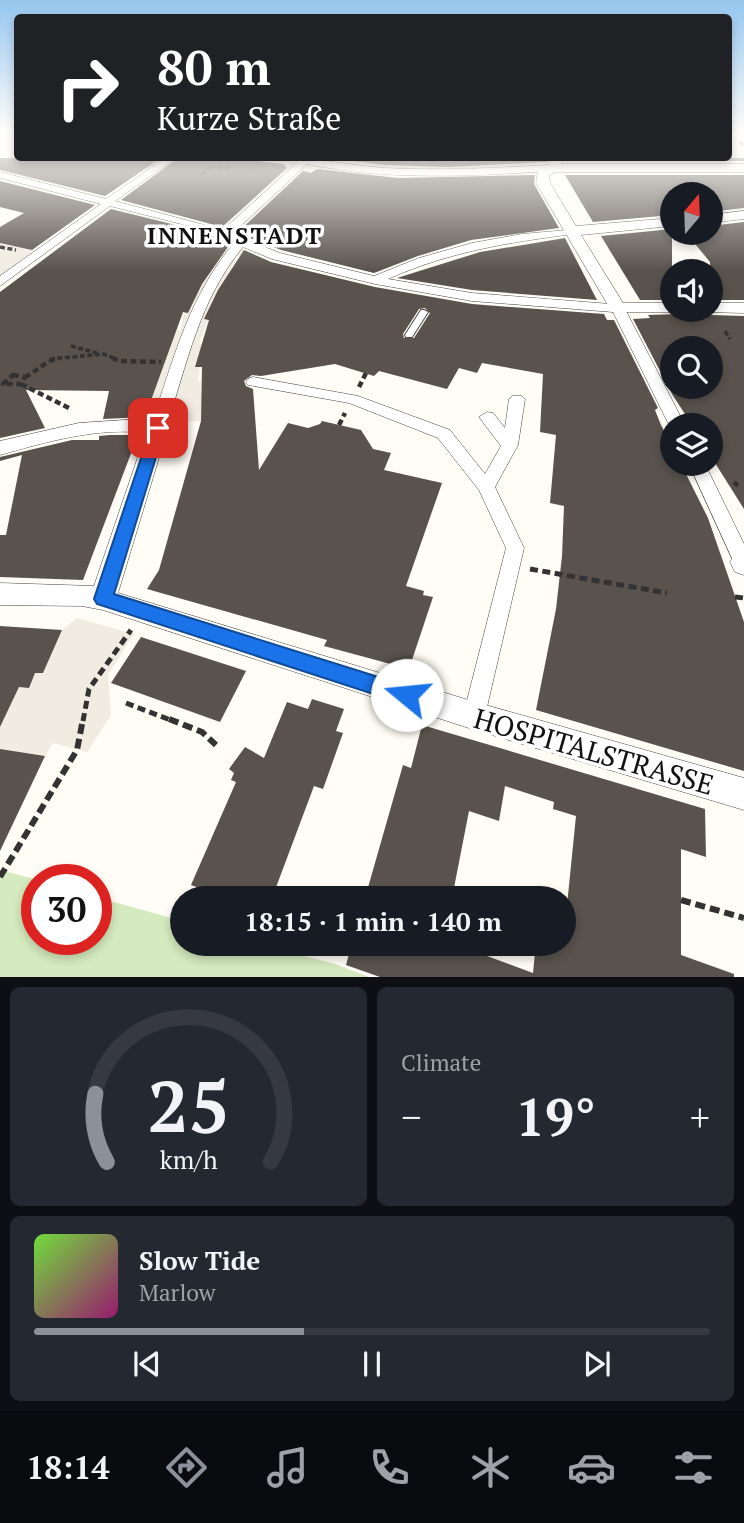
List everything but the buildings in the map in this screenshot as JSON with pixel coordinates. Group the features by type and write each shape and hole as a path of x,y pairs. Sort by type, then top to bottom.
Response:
{"street":[{"path":"23,180 226,233 276,256 435,295 618,308 660,308"},
{"path":"0,282 140,180"},
{"path":"226,233 280,180"},
{"path":"543,180 618,308 671,413"},
{"path":"723,217 744,215"},
{"path":"375,281 415,262 465,247 574,231 660,223"},
{"path":"103,599 188,327 214,274 241,242"},
{"path":"723,308 744,308"},
{"path":"253,382 353,399 444,434 486,487 514,548 474,716"},
{"path":"486,487 510,445 517,399"},
{"path":"487,416 510,445"},
{"path":"0,448 50,434 125,426 158,428"},
{"path":"703,476 743,563"},
{"name":"HOSPITALSTRASSE","path":"0,594 82,595 103,599 474,716 744,794"}],"lane":[{"path":"409,335 424,312"}],"path":[{"path":"726,331 730,339"},
{"path":"71,346 120,361 179,362"},
{"path":"21,384 25,377 40,369 50,359 104,354"},
{"path":"2,385 11,373 25,377"},
{"path":"2,385 21,384 69,408"},
{"path":"511,564 548,574 667,593"},
{"path":"735,597 744,598"},
{"path":"0,877 77,750 89,688 143,613"},
{"path":"126,702 202,732 216,745"},
{"path":"681,900 744,918"}],"green space":[{"path":"0,870 21,876 21,955 112,955 112,901 170,918 170,956 305,956 369,977 0,977"}],"shaded area":[{"path":"266,180 305,180 246,235 248,238 218,225"},
{"path":"0,243 36,250 0,276"},
{"path":"231,244 243,248 244,256 236,257 199,343 203,344 198,381 201,381 203,392 201,421 175,422 145,416 177,330 181,330 184,309 200,282"},
{"path":"77,618 134,634 108,675 111,715 87,752 53,743 45,756 0,749 0,727 19,687 28,688 35,673 43,673 62,630"}],"district":[{"name":"INNENSTADT","path":"235,235"}],"route":[{"path":"158,428 103,599 407,695"}]}
